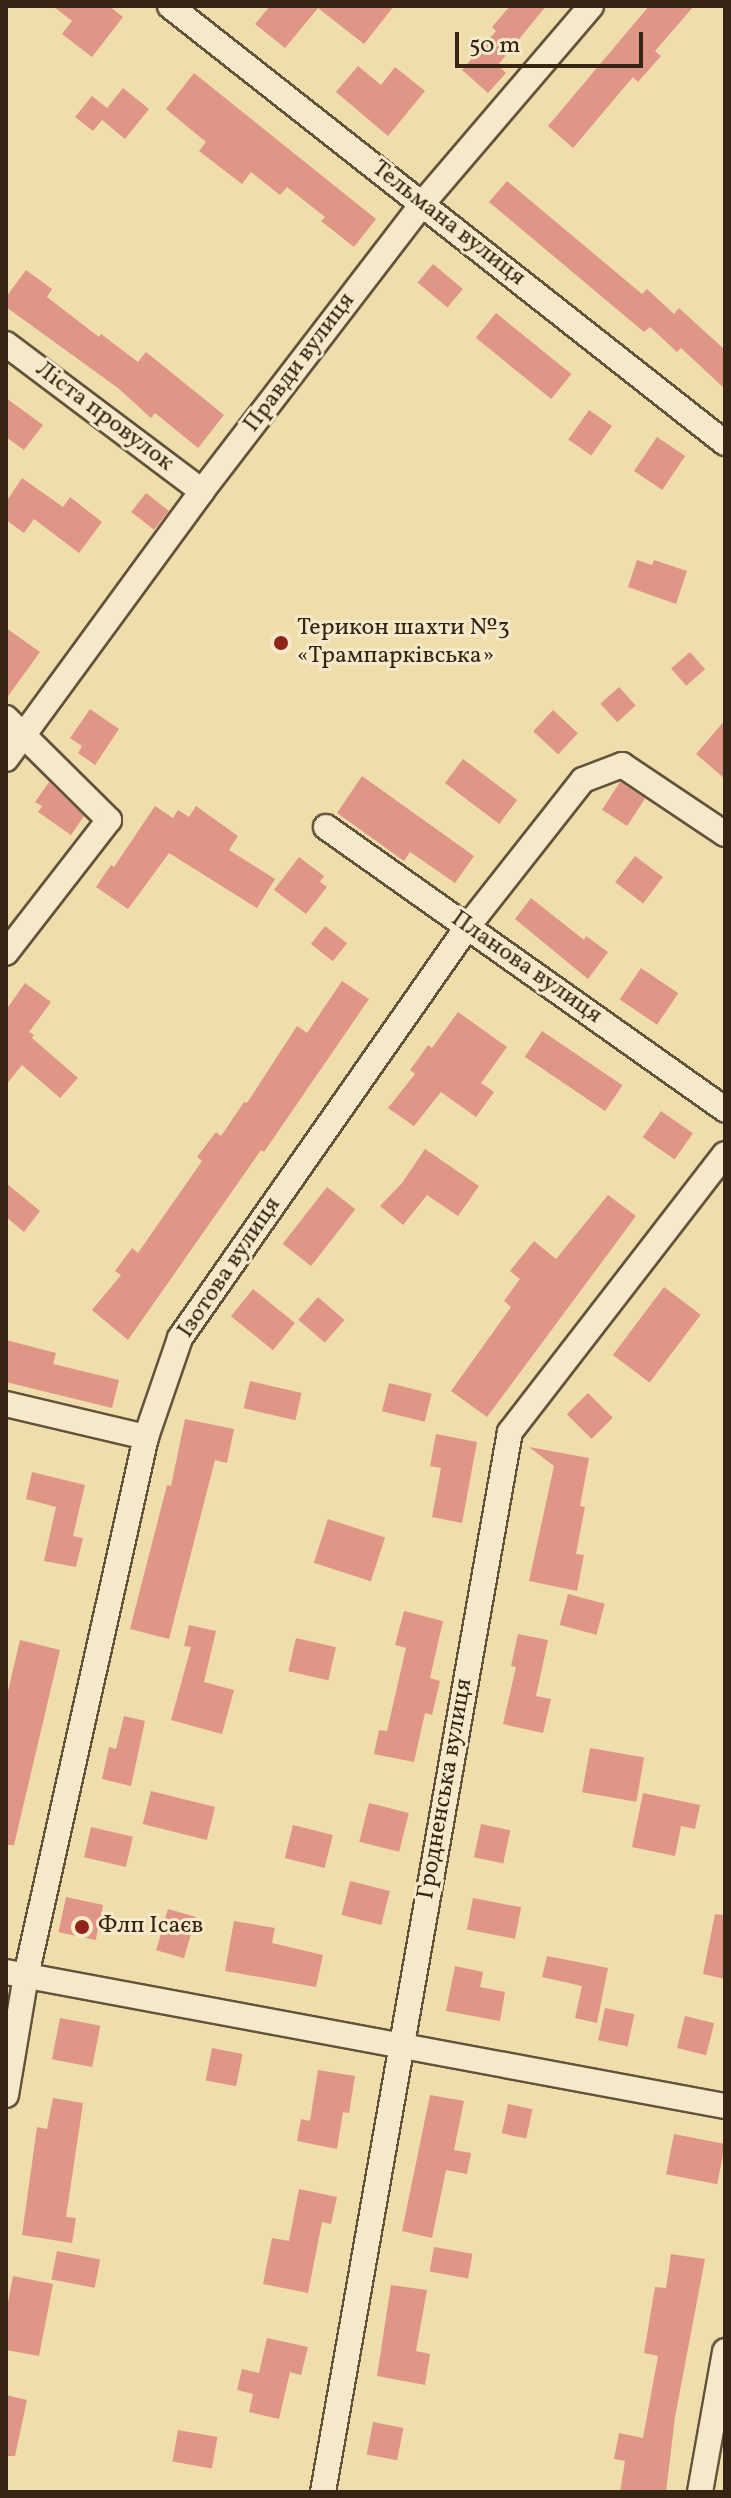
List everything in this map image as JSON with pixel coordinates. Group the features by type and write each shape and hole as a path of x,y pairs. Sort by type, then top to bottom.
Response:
{"street":[{"name":"Тельмана вулиця","path":"170,6 725,443"},
{"name":"Правди вулиця","path":"6,759 16,725 202,491 422,204 591,6"},
{"name":"Ліста провулок","path":"6,344 202,491"},
{"path":"6,953 109,820 16,725"},
{"name":"Ізотова вулиця","path":"6,2095 16,1974 146,1437 180,1338 468,926 583,780 622,765 725,834"},
{"name":"Планова вулиця","path":"326,827 725,1110"},
{"name":"Гродненська вулиця","path":"323,2492 510,1432 725,1154"},
{"path":"6,1404 146,1437"},
{"path":"16,1974 725,2106"},
{"path":"700,2492 725,2351"}],"building":[{"path":"53,6 109,6 123,17 92,57 62,34 72,21"},
{"path":"270,6 394,6 364,44 318,8 285,48 255,24"},
{"path":"510,6 546,6 498,65 506,73 488,93 462,70 496,31 492,27"},
{"path":"649,6 694,6 655,51 661,56 638,82 633,77 573,148 548,126"},
{"path":"358,66 381,85 395,67 425,91 388,136 336,92"},
{"path":"194,73 376,219 354,247 321,221 325,217 287,187 280,195 251,172 242,184 199,151 206,142 166,109"},
{"path":"123,88 149,109 125,139 102,120 93,131 75,117 92,96 107,108"},
{"path":"507,181 642,294 647,289 674,314 679,308 725,350 725,389 681,348 677,352 650,327 644,332 489,202"},
{"path":"433,264 463,289 447,307 418,282"},
{"path":"26,270 52,289 47,297 99,337 101,334 138,362 146,352 224,415 198,448 155,413 151,418 118,388 6,307 6,297"},
{"path":"496,313 571,374 551,399 476,338"},
{"path":"6,398 43,425 24,450 6,437"},
{"path":"589,410 612,426 591,456 568,439"},
{"path":"657,437 685,456 662,490 634,471"},
{"path":"22,478 63,507 70,497 102,522 79,553 34,519 24,533 6,520 6,502"},
{"path":"146,493 169,511 154,530 131,512"},
{"path":"637,560 652,565 654,560 687,571 676,604 628,587"},
{"path":"6,628 40,652 6,699"},
{"path":"690,652 705,669 686,686 671,668"},
{"path":"619,687 636,706 617,722 600,704"},
{"path":"90,709 119,729 95,765 78,753 82,746 70,738"},
{"path":"553,710 578,733 558,754 533,731"},
{"path":"725,720 725,779 696,754"},
{"path":"463,759 517,800 499,824 445,783"},
{"path":"362,776 474,856 455,883 410,852 404,861 337,813"},
{"path":"49,782 84,816 71,835 38,812 42,806 35,802"},
{"path":"620,782 645,798 627,826 602,810"},
{"path":"155,806 173,818 178,810 189,817 196,806 238,836 229,850 275,879 257,908 169,853 128,909 96,887 111,865 114,867"},
{"path":"635,856 663,877 643,903 615,882"},
{"path":"299,857 324,876 320,882 327,887 306,914 274,890"},
{"path":"531,898 584,940 586,936 608,952 588,979 515,919"},
{"path":"325,926 347,943 333,961 311,944"},
{"path":"641,968 678,993 657,1025 620,1000"},
{"path":"342,981 369,999 264,1152 261,1150 128,1340 92,1310 121,1275 115,1271 132,1248 138,1253 202,1161 197,1157 216,1132 221,1136 244,1102 247,1103 297,1026 307,1033"},
{"path":"25,983 51,1002 29,1032 34,1035 32,1038 78,1078 60,1098 22,1065 6,1085 6,1010"},
{"path":"458,1012 507,1047 481,1083 494,1092 476,1117 441,1092 414,1126 388,1108 415,1074 410,1070 428,1045 432,1048"},
{"path":"542,1031 622,1085 605,1111 525,1057"},
{"path":"661,1111 693,1133 675,1160 643,1137"},
{"path":"425,1149 479,1186 458,1216 427,1195 403,1225 380,1206 402,1183"},
{"path":"6,1183 40,1211 24,1232 6,1217"},
{"path":"327,1187 355,1209 311,1266 283,1244"},
{"path":"608,1195 636,1216 487,1417 451,1391 511,1307 504,1301 520,1279 510,1271 534,1241 556,1259"},
{"path":"664,1287 701,1315 650,1383 613,1355"},
{"path":"253,1289 295,1323 273,1350 231,1316"},
{"path":"318,1297 344,1320 325,1343 298,1320"},
{"path":"6,1340 56,1353 53,1364 119,1380 112,1408 6,1382"},
{"path":"250,1381 302,1393 295,1420 244,1408"},
{"path":"389,1383 432,1394 425,1422 382,1411"},
{"path":"588,1393 613,1418 592,1439 567,1414"},
{"path":"185,1419 234,1429 227,1463 215,1460 169,1639 130,1629 167,1485 171,1486"},
{"path":"436,1434 477,1442 462,1523 432,1517 441,1468 430,1466"},
{"path":"529,1447 589,1458 580,1506 585,1507 576,1554 584,1555 577,1591 529,1581 554,1466"},
{"path":"32,1472 85,1485 73,1536 83,1538 76,1567 44,1561 56,1507 26,1499"},
{"path":"328,1519 385,1538 371,1581 314,1563"},
{"path":"568,1594 605,1604 596,1635 560,1625"},
{"path":"404,1611 443,1621 430,1678 440,1681 432,1715 425,1713 414,1762 374,1754 379,1730 387,1731 406,1648 395,1645"},
{"path":"189,1625 216,1631 204,1682 234,1690 222,1734 171,1720 191,1647 184,1646"},
{"path":"518,1634 548,1640 536,1696 551,1699 543,1733 503,1724 516,1667 511,1666"},
{"path":"296,1638 336,1647 328,1680 288,1671"},
{"path":"20,1640 60,1650 14,1845 6,1845 6,1700"},
{"path":"124,1716 145,1721 131,1786 102,1779 109,1747 116,1749"},
{"path":"590,1748 644,1758 636,1802 582,1792"},
{"path":"151,1791 215,1807 207,1840 143,1824"},
{"path":"643,1793 700,1805 695,1829 681,1826 675,1856 632,1847"},
{"path":"369,1803 409,1813 399,1852 359,1842"},
{"path":"481,1824 510,1830 503,1863 474,1857"},
{"path":"293,1825 333,1835 325,1868 285,1858"},
{"path":"91,1827 133,1837 126,1867 84,1857"},
{"path":"350,1881 390,1891 381,1925 342,1915"},
{"path":"66,1897 103,1905 96,1940 59,1932"},
{"path":"473,1898 521,1907 515,1939 467,1929"},
{"path":"168,1909 196,1917 184,1958 156,1950"},
{"path":"715,1914 725,1915 725,1979 703,1974"},
{"path":"234,1921 275,1928 272,1943 323,1955 316,1987 225,1971"},
{"path":"547,1956 608,1968 597,2023 575,2018 582,1986 542,1977"},
{"path":"455,1966 483,1972 480,1987 505,1992 500,2021 446,2011"},
{"path":"605,2008 634,2014 627,2047 598,2040"},
{"path":"685,2016 714,2023 706,2055 677,2048"},
{"path":"60,2018 100,2026 92,2067 52,2059"},
{"path":"212,2048 242,2054 236,2086 206,2080"},
{"path":"318,2070 355,2076 349,2113 343,2112 337,2149 297,2141 301,2119 310,2121"},
{"path":"430,2095 464,2101 454,2150 471,2153 467,2174 446,2170 432,2238 402,2231"},
{"path":"53,2098 83,2103 66,2217 76,2218 72,2243 22,2235 37,2127 47,2129"},
{"path":"508,2104 532,2109 526,2139 502,2133"},
{"path":"674,2134 725,2144 717,2184 666,2174"},
{"path":"299,2189 337,2197 331,2224 322,2222 308,2293 263,2284 272,2238 289,2241"},
{"path":"434,2247 472,2254 468,2278 430,2272"},
{"path":"57,2251 100,2259 95,2288 51,2279"},
{"path":"671,2254 705,2259 675,2417 666,2492 620,2492 625,2461 614,2459 619,2433 643,2438 658,2356 644,2353 655,2287 666,2288"},
{"path":"13,2276 53,2284 39,2356 6,2350 6,2313"},
{"path":"391,2285 427,2290 416,2351 430,2354 425,2385 377,2376"},
{"path":"267,2338 308,2347 301,2375 290,2372 279,2419 249,2412 253,2394 237,2390 242,2369 259,2373"},
{"path":"6,2395 27,2400 15,2456 6,2456"},
{"path":"373,2422 403,2428 397,2460 367,2454"},
{"path":"178,2430 217,2437 212,2468 172,2462"}],"place":[{"name":"Терикон шахти №3 «Трампарківська»","path":"281,643"},
{"name":"Флп Ісаєв","path":"82,1927"}]}
